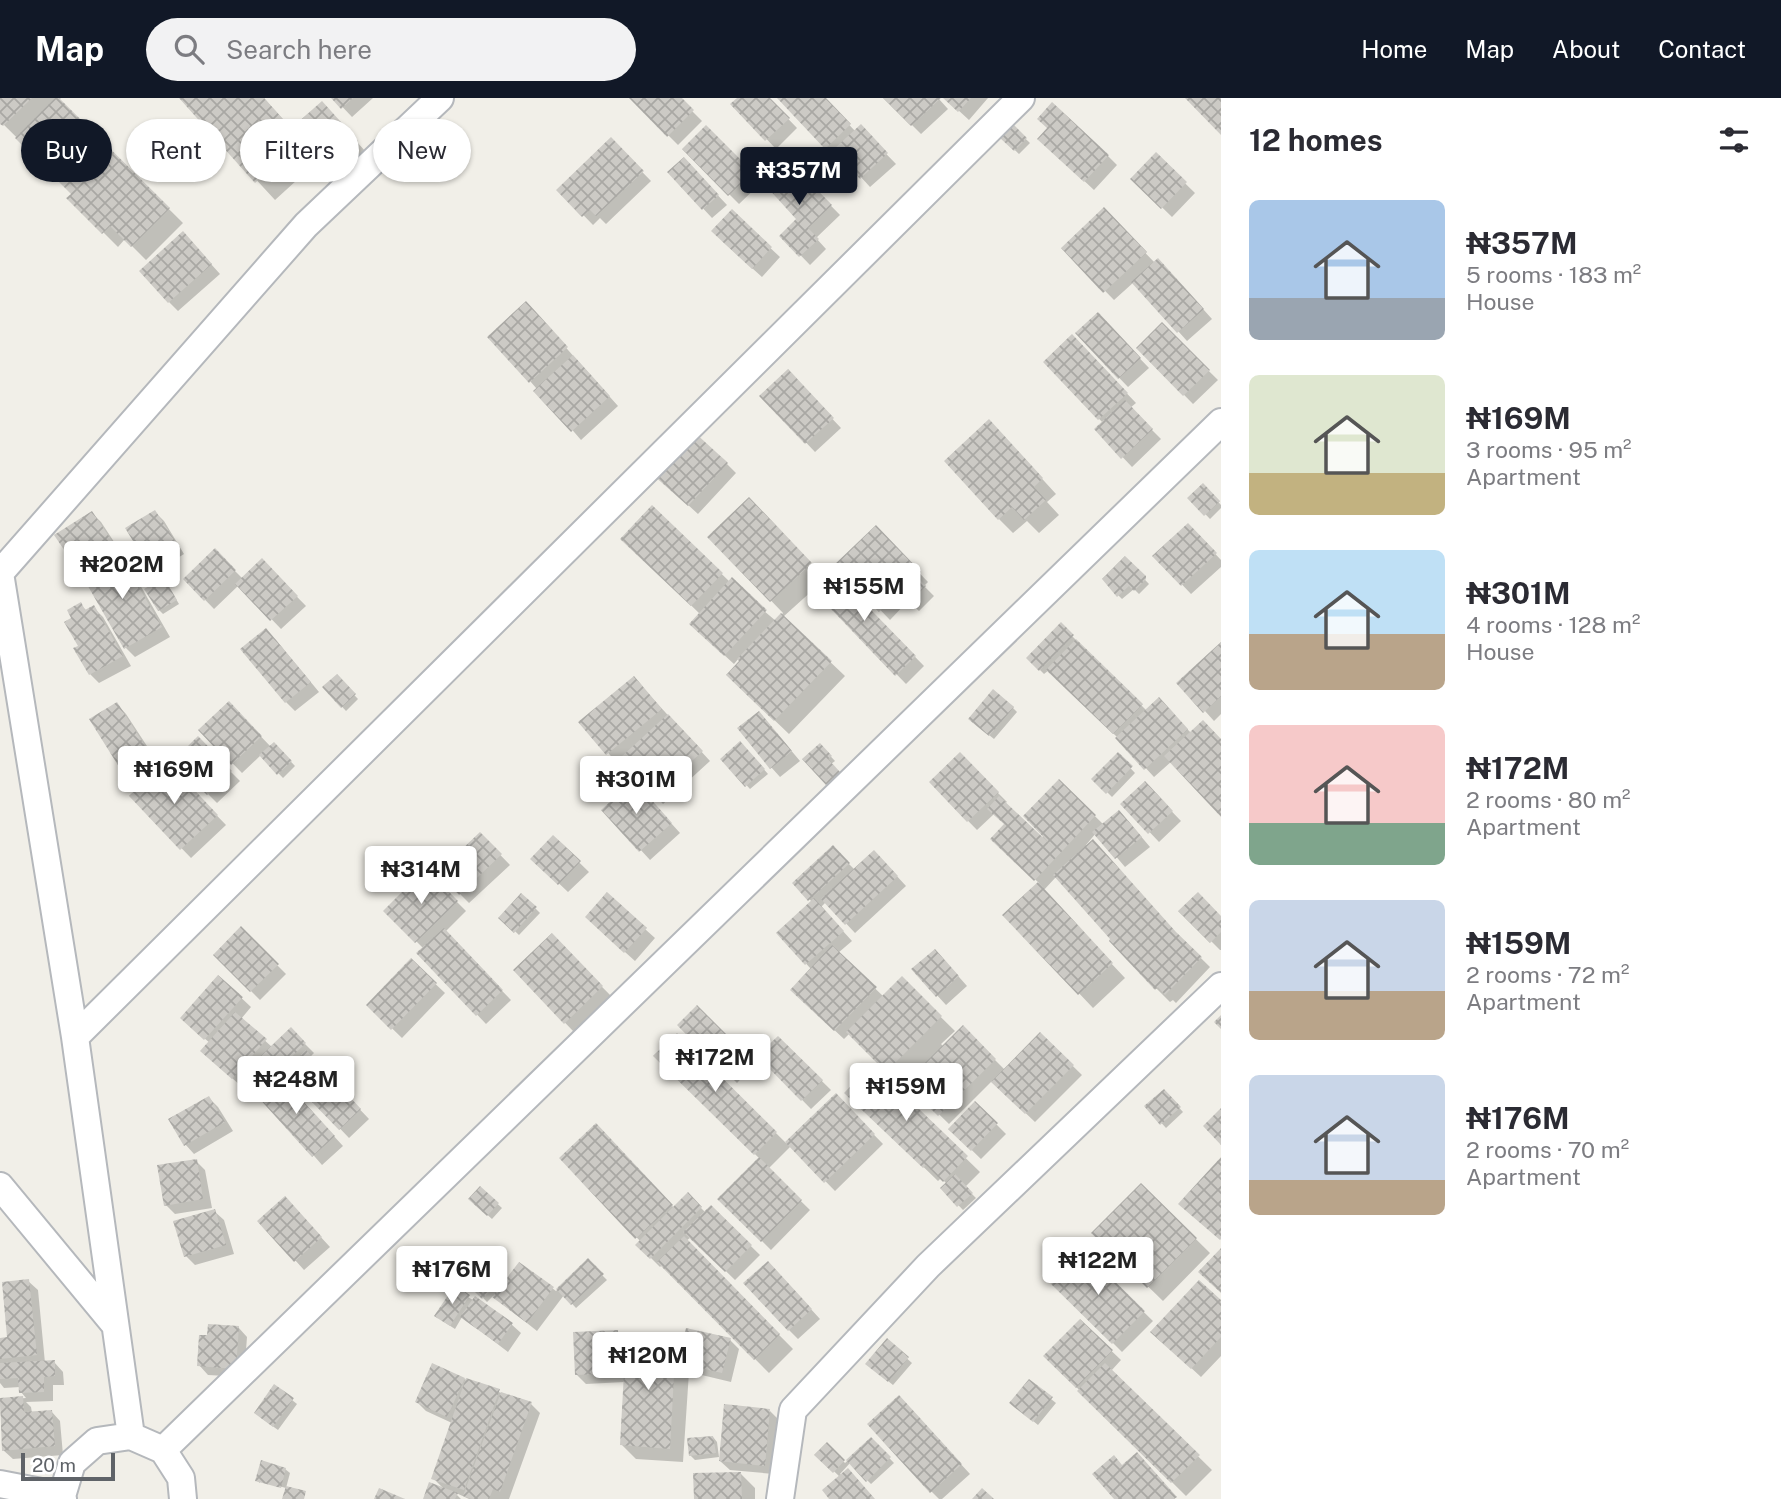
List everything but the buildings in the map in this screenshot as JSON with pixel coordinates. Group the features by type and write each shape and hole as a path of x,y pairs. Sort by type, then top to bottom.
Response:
{"street":[{"path":"131,1436 75,1037 0,572 306,225 440,98"},
{"path":"75,1037 1021,98"},
{"path":"163,1450 1221,422"},
{"path":"780,1499 793,1410 928,1266 1221,986"},
{"path":"0,1186 116,1326"},
{"path":"0,1484 63,1497 72,1463 97,1441 131,1436 163,1450 181,1478 183,1499"}]}
